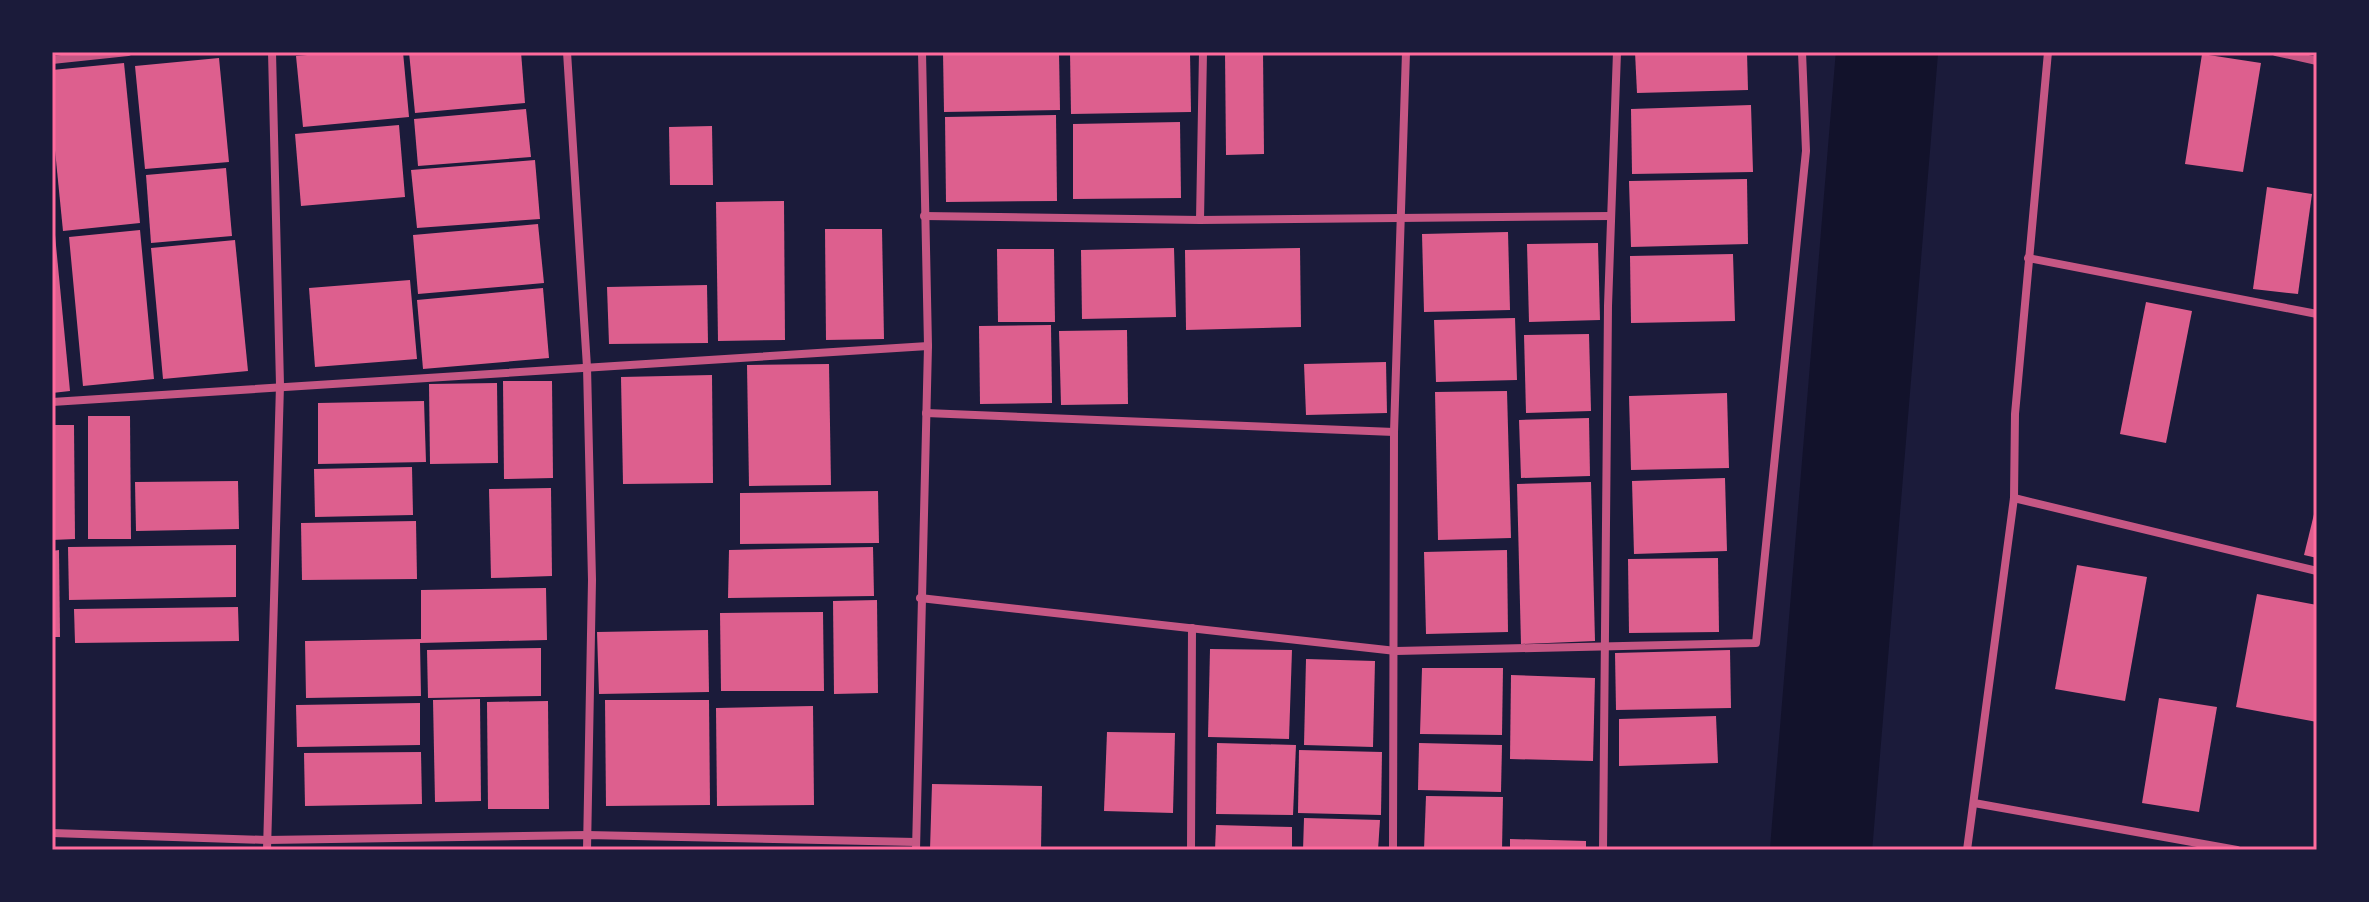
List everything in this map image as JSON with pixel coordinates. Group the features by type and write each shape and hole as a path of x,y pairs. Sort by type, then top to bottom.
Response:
{"street":[{"path":"52,60 128,52"},
{"path":"267,845 280,385 272,52"},
{"path":"567,52 587,367 592,580 587,850"},
{"path":"52,833 267,845 587,835 916,846 928,346 922,52"},
{"path":"1200,220 1203,52"},
{"path":"1393,850 1396,651 1394,432 1406,52"},
{"path":"1603,850 1611,216 1617,52"},
{"path":"920,598 1396,651 1756,643 1806,151 1802,52"},
{"path":"1967,850 2014,498 2015,414 2048,52"},
{"path":"2276,52 2317,61"},
{"path":"924,216 1200,220 1611,216"},
{"path":"2028,258 2317,314"},
{"path":"52,402 280,385 928,346"},
{"path":"926,413 1394,432"},
{"path":"2014,498 2317,571"},
{"path":"1191,850 1192,628"},
{"path":"1974,803 2237,850"}],"building":[{"path":"403,52 409,117 303,127 296,56"},
{"path":"409,52 521,52 525,103 415,113"},
{"path":"943,52 1059,52 1060,110 944,112"},
{"path":"1070,52 1190,52 1191,112 1071,114"},
{"path":"1225,52 1263,52 1264,154 1226,155"},
{"path":"1635,52 1747,52 1748,90 1637,93"},
{"path":"2202,54 2261,63 2243,172 2185,164"},
{"path":"219,58 229,162 145,169 135,66"},
{"path":"124,63 140,223 63,231 52,120 52,70"},
{"path":"1751,105 1753,172 1632,174 1631,109"},
{"path":"526,109 531,157 418,166 414,119"},
{"path":"1056,115 1057,201 946,202 945,117"},
{"path":"1180,122 1181,198 1073,199 1073,124"},
{"path":"399,125 405,197 301,206 295,134"},
{"path":"712,126 713,185 670,185 669,127"},
{"path":"535,160 540,219 417,228 411,170"},
{"path":"226,168 232,236 151,243 146,175"},
{"path":"1747,179 1748,244 1631,247 1629,181"},
{"path":"2267,187 2312,194 2298,294 2253,289"},
{"path":"784,201 785,340 718,341 716,202"},
{"path":"538,224 544,283 418,294 413,235"},
{"path":"825,229 882,229 884,339 826,340"},
{"path":"140,230 154,379 83,386 69,237"},
{"path":"1508,232 1510,310 1424,312 1422,234"},
{"path":"52,235 55,235 70,391 52,393"},
{"path":"235,240 248,371 163,379 151,248"},
{"path":"1598,243 1600,320 1529,322 1527,244"},
{"path":"1174,248 1176,317 1082,319 1081,250"},
{"path":"1300,248 1301,327 1186,330 1185,250"},
{"path":"997,249 1054,249 1055,322 998,322"},
{"path":"1733,254 1735,321 1631,323 1630,256"},
{"path":"410,280 417,359 315,367 309,288"},
{"path":"707,285 708,343 609,344 607,287"},
{"path":"543,288 549,358 423,369 417,300"},
{"path":"2146,302 2192,311 2166,443 2120,434"},
{"path":"1515,318 1517,380 1436,382 1434,320"},
{"path":"1051,325 1052,403 980,404 979,326"},
{"path":"1127,330 1128,404 1061,405 1059,331"},
{"path":"1589,334 1591,411 1526,413 1524,335"},
{"path":"1386,362 1387,413 1306,415 1304,364"},
{"path":"829,364 831,485 749,486 747,365"},
{"path":"712,375 713,483 623,484 621,377"},
{"path":"503,381 552,381 553,478 504,479"},
{"path":"497,383 498,463 430,464 429,384"},
{"path":"1507,391 1511,538 1438,540 1435,392"},
{"path":"1727,393 1729,468 1631,470 1629,396"},
{"path":"424,401 426,462 318,464 318,403"},
{"path":"88,416 130,416 131,539 88,539"},
{"path":"1589,418 1590,476 1521,478 1519,420"},
{"path":"52,425 74,425 75,539 52,540"},
{"path":"412,467 413,515 315,517 314,469"},
{"path":"1725,478 1727,551 1634,554 1632,481"},
{"path":"238,481 239,529 136,531 135,482"},
{"path":"1591,482 1595,641 1521,644 1517,484"},
{"path":"551,488 552,576 491,578 489,489"},
{"path":"878,491 879,543 740,544 740,493"},
{"path":"2317,502 2317,558 2304,555"},
{"path":"416,521 417,579 302,580 301,523"},
{"path":"236,545 236,597 69,600 68,547"},
{"path":"873,547 874,596 728,598 729,550"},
{"path":"59,550 60,637 52,637 52,551"},
{"path":"1507,550 1508,632 1426,634 1424,552"},
{"path":"1718,558 1719,632 1629,633 1628,559"},
{"path":"2077,565 2147,577 2125,701 2055,689"},
{"path":"546,588 547,640 420,643 421,696 306,698 305,641 421,639 421,590"},
{"path":"2257,594 2317,605 2317,722 2236,707"},
{"path":"877,600 878,693 834,694 833,601"},
{"path":"238,607 239,641 75,643 74,609"},
{"path":"823,612 824,691 721,691 720,613"},
{"path":"708,630 709,692 599,694 597,632"},
{"path":"541,648 541,696 428,698 427,650"},
{"path":"1210,649 1292,650 1289,739 1208,737"},
{"path":"1730,650 1731,708 1616,710 1615,653"},
{"path":"1306,659 1375,661 1373,747 1304,745"},
{"path":"1422,668 1503,668 1502,735 1420,734"},
{"path":"1511,675 1595,678 1593,761 1510,759"},
{"path":"2159,698 2217,707 2199,812 2142,803"},
{"path":"480,699 481,801 435,802 433,700"},
{"path":"605,700 709,700 710,805 606,806"},
{"path":"548,701 549,809 488,809 487,702"},
{"path":"420,703 420,745 297,747 296,705"},
{"path":"813,706 814,805 717,806 716,708"},
{"path":"1716,716 1718,763 1619,766 1619,719"},
{"path":"1107,732 1175,733 1173,813 1104,811"},
{"path":"1217,743 1296,745 1293,815 1216,814"},
{"path":"1419,743 1502,745 1501,792 1418,790"},
{"path":"1299,750 1382,752 1381,815 1298,813"},
{"path":"421,752 422,804 305,806 304,753"},
{"path":"932,784 1042,786 1041,850 930,850"},
{"path":"1426,796 1503,797 1502,850 1424,850"},
{"path":"1304,818 1380,820 1378,850 1303,850"},
{"path":"1216,825 1292,827 1292,850 1215,850"},
{"path":"1510,839 1586,841 1586,850 1510,850"}],"waterway":[{"path":"1821,850 1887,52"}]}
